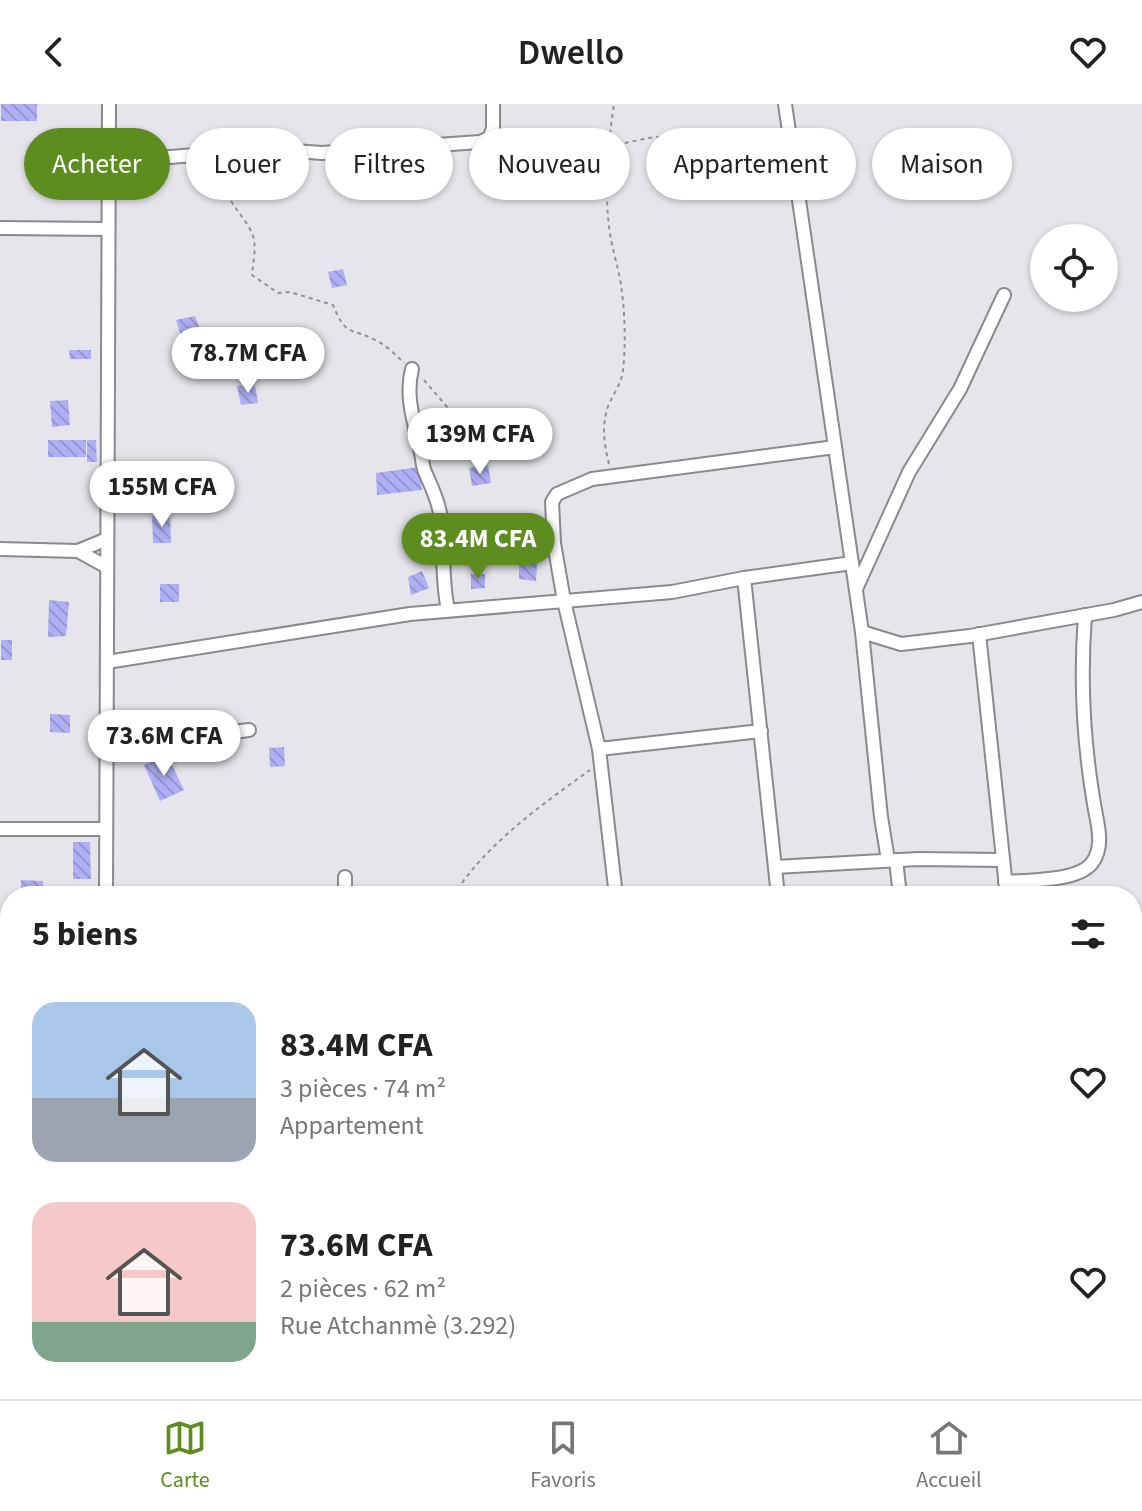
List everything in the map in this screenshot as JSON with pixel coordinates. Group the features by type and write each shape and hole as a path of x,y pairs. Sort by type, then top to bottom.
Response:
{"street":[{"path":"109,104 109,128"},
{"path":"309,152 330,153 480,142 489,138 493,129 493,104"},
{"path":"785,104 862,632 881,817 898,886"},
{"path":"106,886 108,200"},
{"path":"0,228 108,229"},
{"path":"856,590 909,472 960,389 1004,295"},
{"path":"412,369 409,380 411,408 424,470 436,495 441,518 445,552 443,587 448,610"},
{"path":"615,886 600,756 564,601 554,543 552,502 557,494 574,485 612,476 835,447"},
{"path":"0,549 78,551 107,539"},
{"path":"78,551 107,567"},
{"path":"107,662 410,614 672,592 852,563"},
{"path":"744,578 777,886"},
{"path":"862,632 901,644 979,634 1142,602"},
{"path":"1005,882 1071,876 1092,864 1099,849 1081,707 1085,615"},
{"path":"979,634 1006,886"},
{"path":"107,748 249,730"},
{"path":"600,756 761,731"},
{"path":"0,829 106,829"},
{"path":"775,867 892,860 1003,860"},
{"path":"345,877 345,886"}],"path":[{"path":"611,128 614,104"},
{"path":"229,200 252,232 255,248 252,275 278,293 290,292 333,305 341,325 356,334 377,340 412,369 428,383 472,436"},
{"path":"606,200 621,285 623,359 623,375 605,418 606,450 612,476"},
{"path":"461,886 535,810 600,756"}],"building":[{"path":"1,104 37,104 37,121 1,121"},
{"path":"343,269 347,285 332,288 328,272"},
{"path":"195,316 201,332 182,339 176,320"},
{"path":"69,350 91,350 91,359 70,359"},
{"path":"255,385 258,403 241,405 237,386"},
{"path":"68,400 70,425 52,427 50,401"},
{"path":"48,440 86,440 86,457 48,457"},
{"path":"87,440 96,440 97,462 87,462"},
{"path":"488,465 491,483 472,486 469,468"},
{"path":"419,467 422,490 377,495 376,473"},
{"path":"170,515 171,543 153,543 152,516"},
{"path":"519,564 537,564 536,581 519,579"},
{"path":"422,571 429,588 411,595 408,577"},
{"path":"471,574 485,574 485,588 471,589"},
{"path":"160,584 179,584 179,602 160,602"},
{"path":"49,600 69,602 66,636 48,637"},
{"path":"1,640 12,640 12,660 1,660"},
{"path":"50,714 70,715 70,733 50,732"},
{"path":"284,747 285,766 270,767 269,748"},
{"path":"167,755 184,790 160,801 144,765"},
{"path":"73,842 90,842 91,879 73,879"},
{"path":"21,880 43,881 43,886 21,886"}]}
